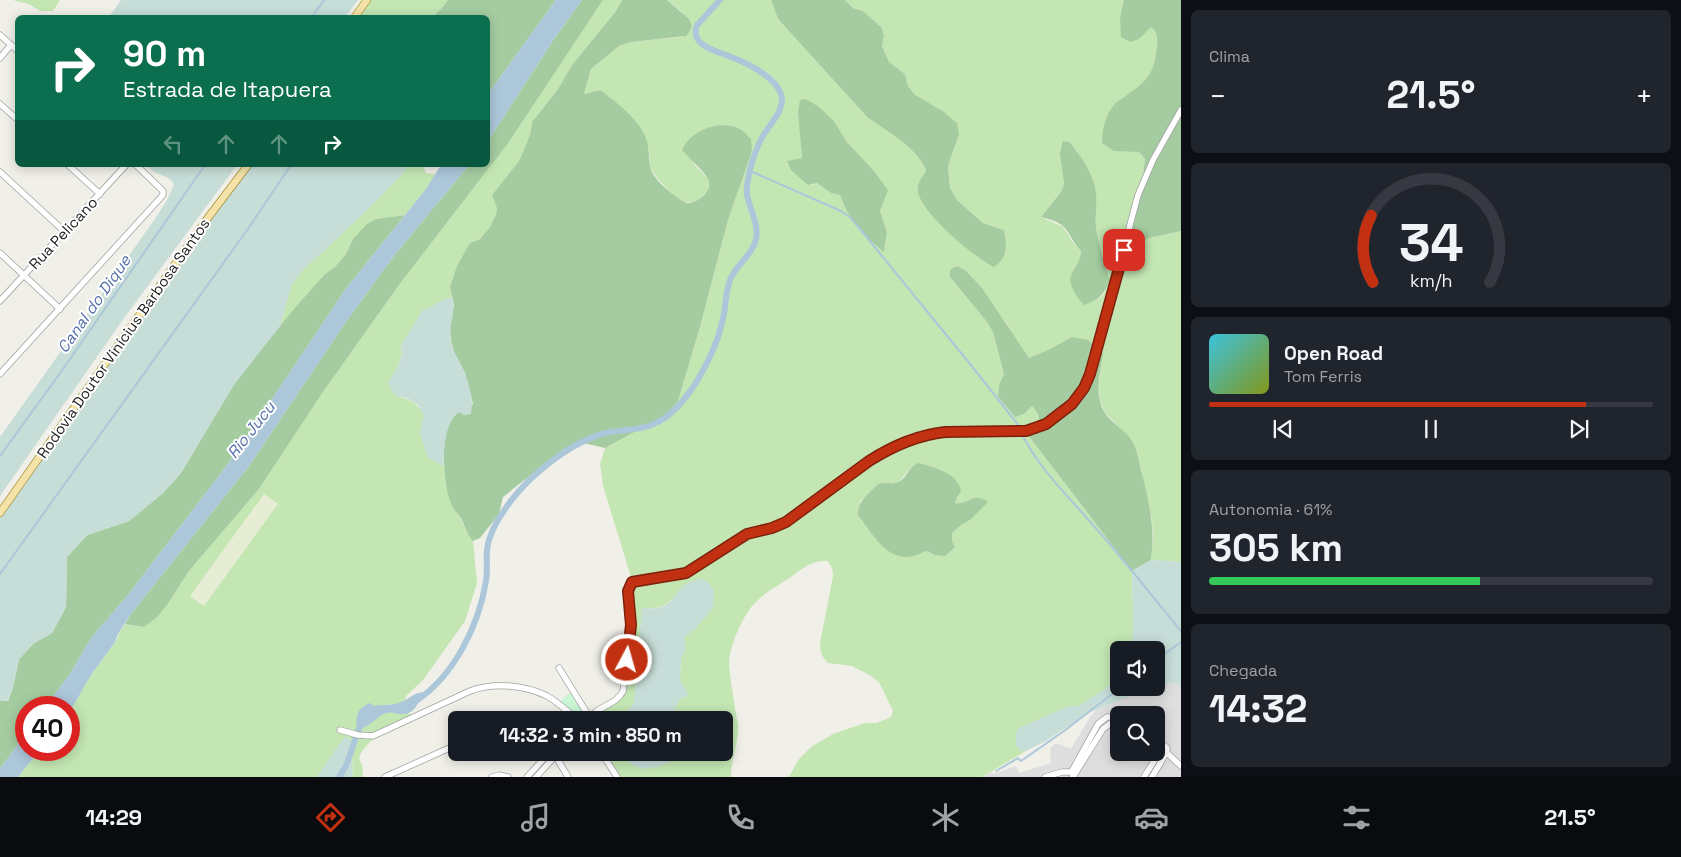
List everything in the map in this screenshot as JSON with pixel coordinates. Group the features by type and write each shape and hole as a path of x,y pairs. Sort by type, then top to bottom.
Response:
{"main road":[{"path":"356,15 367,0"},
{"name":"Rodovia Doutor Vinícius Barbosa Santos","path":"0,513 204,222 246,167"}],"street":[{"path":"0,35 15,48"},
{"path":"0,58 12,45"},
{"path":"0,104 15,117"},
{"path":"597,711 618,699 623,691 631,625 628,591 632,582 686,573 747,534 772,528 786,522 869,461 921,436 938,432 1026,431 1046,424 1072,404 1084,388 1090,374 1131,217 1142,183 1181,110"},
{"path":"70,167 100,194"},
{"name":"Rua Pelicano","path":"0,301 124,167"},
{"path":"0,374 164,195 163,191 138,167"},
{"path":"0,172 65,232"},
{"path":"0,253 60,309"},
{"path":"559,668 584,711"},
{"path":"340,730 370,737 377,735 470,691 497,685 514,687 544,695 567,711"},
{"path":"1074,774 1098,724 1107,717 1110,717"},
{"path":"1074,774 1105,726 1110,724"},
{"path":"385,777 448,749"},
{"path":"1165,753 1181,766"},
{"path":"527,777 546,761"},
{"path":"536,777 549,761"},
{"path":"558,761 568,777"},
{"path":"607,761 617,777"},
{"path":"1144,777 1155,761"},
{"path":"1152,777 1158,761"},
{"path":"1045,777 1074,774"},
{"path":"492,777 499,775 508,777"}],"shaded area":[{"path":"121,0 358,0 347,15 110,15"},
{"path":"556,0 582,0 554,39 490,138 490,91"},
{"path":"149,167 236,167 124,318 0,496 0,437 167,200 174,185 173,182 152,171"},
{"path":"248,167 405,167 403,173 389,188 302,271 292,284 280,326 234,385 181,473 163,493 129,521 87,535 67,557 66,607 52,633 34,643 19,659 13,687 7,701 0,701 0,513"},
{"name":"Rio Jucu","path":"440,167 467,167 393,257 343,326 249,466 130,615 115,642 91,675 79,696 53,696 70,674 91,638 128,595 231,460 345,290 426,189"},
{"path":"452,297 451,344 468,383 472,408 471,414 465,415 459,412 451,422 445,445 444,466 429,458 426,453 420,433 424,415 418,405 407,398 399,397 393,393 388,383 402,355 401,346 422,311"},
{"path":"1151,560 1181,562 1181,687 1172,683 1165,684 1165,641 1132,641 1132,571"},
{"path":"699,579 707,581 713,589 714,598 713,608 695,629 684,637 686,649 681,658 680,681 688,693 687,696 679,700 674,711 627,711 634,703 642,608 657,608 667,605 691,581"},
{"path":"1168,683 1174,683 1181,687 1181,777 982,777 992,772 993,774 1016,766 1019,773 1051,763 1051,747 1059,744 1071,749 1096,710 1130,696 1165,696 1165,684"},
{"path":"1110,685 1110,696 1130,696 1088,713 1046,741 1026,751 1021,751 1016,745 1016,733 1019,728 1067,707 1079,706"},
{"path":"423,692 416,707 411,712 400,714 387,713 357,730 359,710 365,705 370,703 374,706 395,704"},
{"path":"345,737 350,738 351,741 353,777 317,777 340,743"},
{"path":"15,748 15,761 31,761 18,777 0,777 0,769"},
{"path":"629,761 672,761 653,768 639,768"}],"green space":[{"path":"13,0 60,0 53,11 40,11 29,4"},
{"path":"370,0 448,0 434,15 359,15"},
{"path":"448,0 556,0 490,91 490,15 434,15"},
{"path":"582,0 603,0 509,142 490,167 490,138 554,39"},
{"path":"603,0 622,0 616,11 572,65 558,89 532,122 530,135 519,161 492,195 497,207 494,222 483,236 474,241 450,287 452,297 431,310 401,345 402,355 388,383 399,397 414,403 424,415 420,433 429,458 444,466 446,486 451,503 473,541 477,583 465,621 423,680 406,696 405,700 357,714 357,729 389,712 408,712 415,719 382,733 369,743 359,758 363,777 353,777 351,741 317,777 18,777 31,761 80,761 80,696 78,696 125,624 144,627 167,605 189,571 259,489 323,392 399,285 509,142","holes":["264,494 278,504 204,606 190,596"]},
{"path":"622,0 667,0 689,19 692,26 686,36 631,42 619,46 591,69 584,94 601,90 637,123 647,140 651,171 657,180 686,203 695,201 706,193 709,185 708,178 682,150 692,137 706,128 722,125 740,129 751,139 752,151 728,220 700,327 678,401 666,415 605,448 579,442 562,450 503,497 499,514 480,538 473,541 451,503 444,467 445,441 452,419 459,412 465,415 473,404 465,373 451,342 450,328 454,305 450,287 457,266 470,243 480,239 490,227 496,215 497,208 492,195 519,161 530,135 532,122 558,89 572,65 616,11"},
{"path":"667,0 771,0 778,19 868,118 910,148 923,163 926,171 918,185 953,236 986,263 1004,230 983,223 957,200 950,188 948,166 955,146 908,86 905,74 889,62 882,46 884,36 882,28 863,11 853,8 845,0 1124,0 1120,17 1139,39 1150,26 1157,38 1157,53 1150,75 1140,87 1118,101 1139,152 1145,159 1141,192 1127,258 1138,244 1149,238 1181,231 1181,562 1151,560 1152,519 1137,452 1131,439 1105,413 1100,400 1100,373 1072,337 1029,358 1005,321 950,270 950,277 993,332 1004,374 999,384 998,397 1015,417 1024,414 1032,406 1038,414 1040,423 1038,428 1028,435 1132,571 1134,641 1110,641 1110,685 1079,706 1067,707 1019,728 1021,751 1026,751 982,777 789,777 799,759 811,747 833,734 865,723 877,723 891,717 893,711 879,682 852,666 828,663 824,659 820,643 833,576 832,568 828,561 817,562 807,566 774,587 750,609 737,632 731,649 729,663 738,724 733,759 733,711 674,710 679,700 688,693 680,681 681,658 686,649 684,637 695,629 704,617 691,581 666,604 658,608 642,608 634,703 627,711 600,711 625,692 628,680 635,603 631,577 603,486 600,464 605,448 666,415 678,401 700,327 728,220 752,151 725,125 701,131 694,164 709,180 710,186 707,192 699,199 693,202 684,202 672,194 657,178 650,167 649,150 632,117 601,90 584,94 591,69 619,46 631,42 680,37 686,35 692,26 682,12","holes":["834,121 846,141 874,171 887,190 880,211 887,232 884,251 852,220 840,195 831,193 817,183 811,185 802,158 800,125","1076,149 1095,191 1096,227 1099,245 1110,281 1103,295 1098,299 1071,275 1078,264 1081,251 1063,227 1041,217 1061,192 1064,184 1063,174","919,463 935,468 961,492 955,503 963,504 971,499 970,520 952,533 952,541 955,547 935,555 927,551 922,553 877,540 864,522 860,502 882,486 897,483 910,469"]},
{"path":"771,0 845,0 853,8 863,11 882,28 884,36 882,46 889,62 905,74 908,86 915,95 944,112 957,123 959,134 948,166 950,188 957,200 983,223 1004,230 1005,251 999,263 994,267 975,255 950,234 929,212 918,192 919,184 926,171 923,163 910,148 868,118 778,19"},
{"path":"1124,0 1181,0 1181,231 1149,238 1139,243 1126,259 1141,192 1145,159 1139,152 1114,151 1102,143 1104,124 1113,106 1147,78 1154,62 1157,42 1156,34 1151,27 1139,39 1131,42 1121,37 1120,17"},
{"path":"806,99 819,107 834,121 846,141 874,171 888,190 880,211 887,232 884,252 857,227 840,195 831,193 817,183 808,185 791,170 787,161 802,158 798,112 800,100"},
{"path":"1063,141 1069,142 1078,153 1093,179 1096,193 1096,228 1110,281 1100,297 1084,305 1071,286 1070,281 1081,251 1062,225 1041,217 1061,192 1064,184 1060,153"},
{"path":"405,167 424,167 426,173 436,174 405,215 376,219 353,239 346,254 335,267 324,275 280,326 292,284 302,271 364,213 403,173"},
{"path":"467,167 490,167 399,285 323,392 259,489 189,571 167,605 157,617 144,627 125,624 130,615 249,466 343,326 393,257"},
{"path":"405,215 345,290 231,460 128,595 91,638 70,674 53,696 15,696 15,748 0,769 0,701 8,701 19,659 34,643 52,633 66,607 67,557 87,535 129,521 163,493 181,473 233,385 246,367 324,275 335,267 346,254 353,239 367,224 376,219"},
{"path":"957,266 965,270 982,288 1029,358 1072,337 1088,340 1103,353 1099,376 1100,399 1105,413 1129,437 1137,453 1151,517 1151,560 1132,571 1028,435 1038,428 1040,423 1038,414 1032,406 1024,414 1015,417 998,397 999,384 1004,374 993,332 950,277 950,270"},
{"path":"919,463 945,472 956,480 961,492 955,503 975,498 988,502 970,520 952,533 952,541 955,547 945,556 935,555 927,551 908,557 892,553 873,536 858,515 861,502 877,485 898,482 904,478 912,467"},
{"path":"264,493 279,504 205,607 190,596"},
{"path":"572,691 582,711 571,711 559,702"},
{"path":"609,761 636,761 659,766 669,761 733,761 731,777 620,777"}],"waterway":[{"name":"Canal do Dique","path":"313,15 324,0"},
{"path":"416,701 442,678 453,664 471,632 483,598 490,537 499,519 519,491 553,460 580,443 606,433 646,427 669,415 680,404 698,379 713,350 722,323 730,280 736,269 752,250 756,239 755,222 747,195 750,169 759,144 777,115 782,101 777,87 755,68 706,47 697,38 697,25 720,0"},
{"name":"Canal do Dique","path":"0,456 204,167"},
{"path":"0,574 250,226 290,167"},
{"path":"750,171 841,211 851,218 1019,426"},
{"path":"1023,436 1046,472 1094,526 1181,631"},
{"path":"1165,654 1181,642"},
{"path":"996,771 1018,758 1021,761 1110,696"},
{"path":"339,777 346,766 361,723"}],"route":[{"path":"627,660 631,625 628,591 632,582 673,576 692,570 747,534 772,528 786,522 869,461 921,436 945,432 1026,431 1046,424 1063,412 1072,404 1084,388 1090,374 1124,250"}]}
